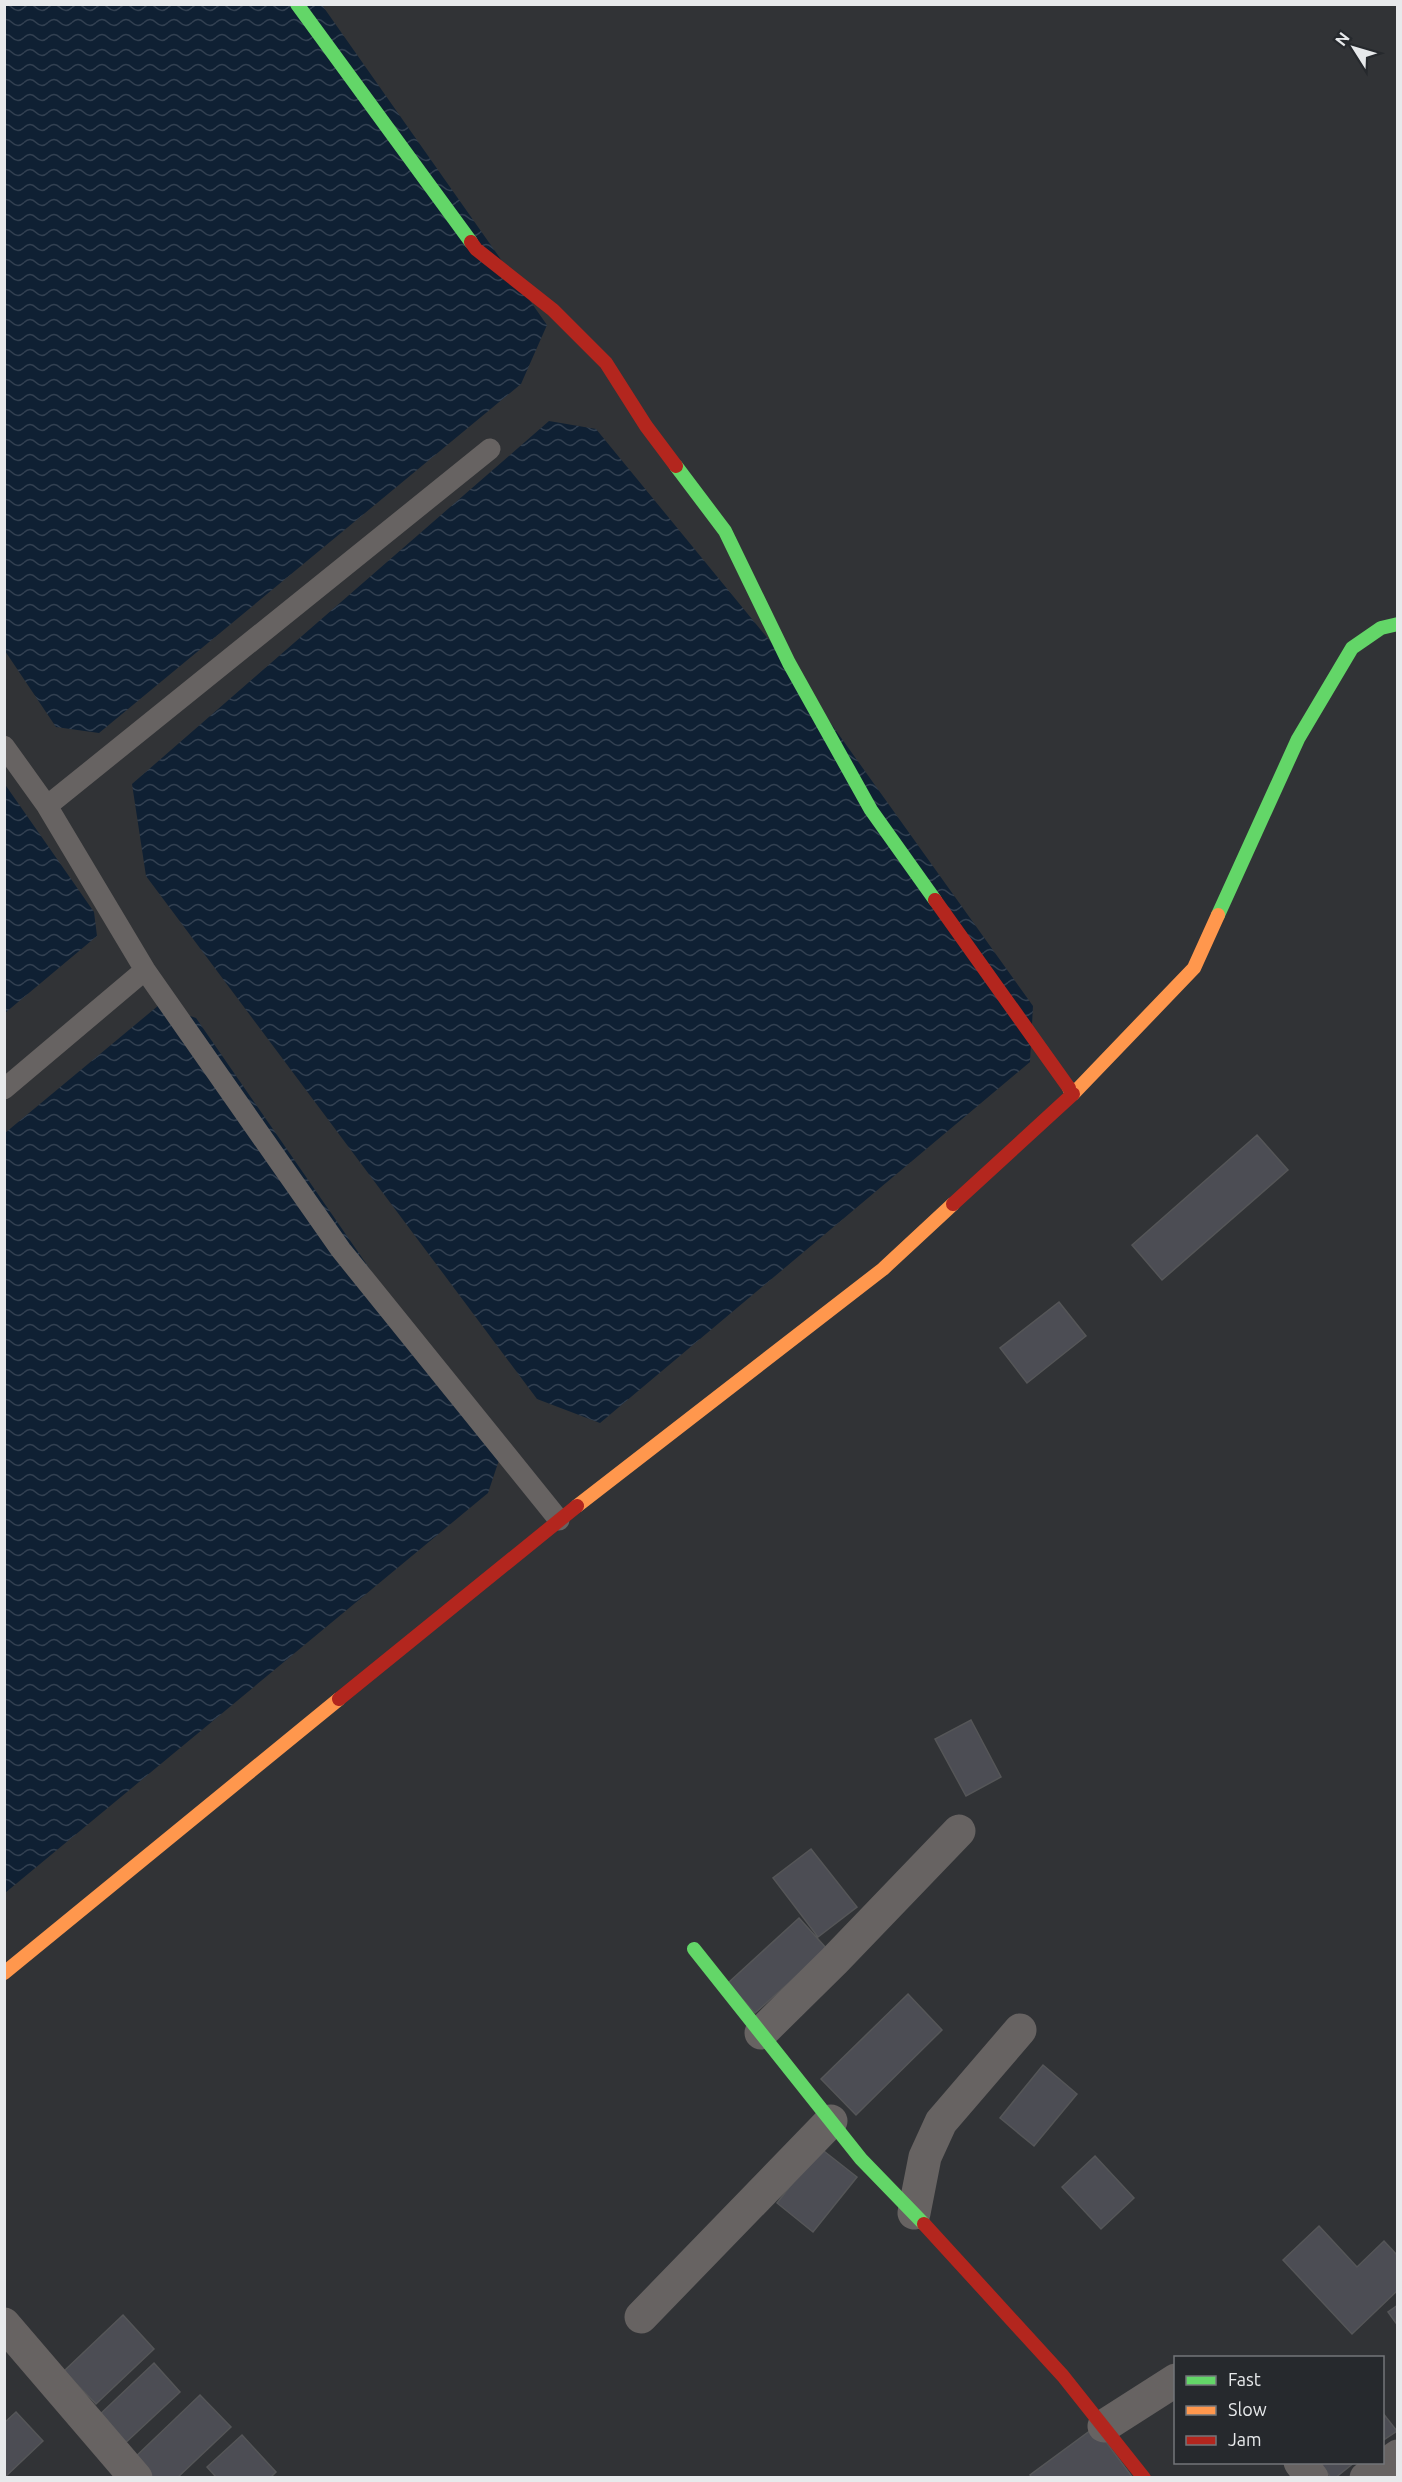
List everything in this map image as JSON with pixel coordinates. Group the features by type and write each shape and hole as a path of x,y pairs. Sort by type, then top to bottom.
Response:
{"street":[{"path":"297,4 476,249 553,310 606,363 646,426 725,531 789,663 870,810 1072,1094"},
{"path":"4,1973 559,1520 883,1269 1072,1094 1194,968 1298,739 1352,648 1381,628 1398,624"},
{"path":"761,2033 959,1831"},
{"path":"694,1950 861,2158 1056,2368 1144,2478"},
{"path":"914,2213 925,2157 941,2122 1020,2030"},
{"path":"641,2317 831,2121"},
{"path":"4,2324 136,2478"},
{"path":"1104,2426 1174,2381"},
{"path":"1366,2478 1398,2456"},
{"path":"1301,2464 1312,2478"}],"lane":[{"path":"47,806 490,449"},
{"path":"4,746 47,806 145,970 341,1250 559,1520"},
{"path":"4,1089 145,970"}],"water":[{"path":"4,5 322,5 547,325 521,384 99,733 56,727 5,651"},
{"path":"549,421 596,429 784,658 1033,1006 1030,1062 600,1423 537,1399 146,876 132,784"},
{"path":"4,783 94,912 97,936 5,1013"},
{"path":"159,1005 196,1018 500,1457 488,1493 5,1893 5,1133"}],"building":[{"path":"1257,1135 1288,1170 1162,1280 1132,1245"},
{"path":"1059,1302 1086,1336 1027,1383 1000,1348"},
{"path":"971,1720 1001,1777 966,1796 935,1739"},
{"path":"811,1849 857,1907 818,1937 773,1878"},
{"path":"799,1918 827,1949 755,2013 728,1983"},
{"path":"908,1994 942,2030 856,2115 821,2079"},
{"path":"1043,2065 1077,2094 1034,2146 1000,2118"},
{"path":"820,2148 857,2177 813,2232 777,2203"},
{"path":"1095,2156 1134,2198 1101,2229 1062,2187"},
{"path":"1319,2226 1357,2267 1384,2241 1398,2256 1398,2290 1352,2334 1283,2260"},
{"path":"1398,2305 1398,2326 1388,2312"},
{"path":"123,2315 154,2349 96,2404 64,2371"},
{"path":"154,2363 180,2392 121,2447 95,2419"},
{"path":"200,2395 231,2427 177,2478 146,2478 131,2461"},
{"path":"16,2412 43,2441 4,2478 4,2423"},
{"path":"1384,2415 1397,2431 1384,2440"},
{"path":"1095,2427 1133,2478 1032,2478 1030,2475"},
{"path":"242,2435 276,2472 270,2478 217,2478 207,2467"},
{"path":"1321,2464 1352,2464 1335,2478 1331,2478"}],"traffic: fast":[{"path":"297,4 471,242"},
{"path":"676,466 725,531 789,663 871,810 935,900"},
{"path":"1218,915 1298,739 1352,648 1381,628 1398,624"},
{"path":"694,1949 861,2159 924,2224"}],"traffic: slow":[{"path":"1069,1088 1073,1094 1194,968 1218,915"},
{"path":"577,1506 883,1269 953,1204"},
{"path":"4,1973 339,1699"}],"traffic: jam":[{"path":"471,242 476,249 553,310 606,363 646,426 676,466"},
{"path":"935,900 1069,1088"},
{"path":"953,1204 1073,1094"},
{"path":"339,1699 577,1506"},
{"path":"924,2224 1063,2376 1144,2478"}]}
